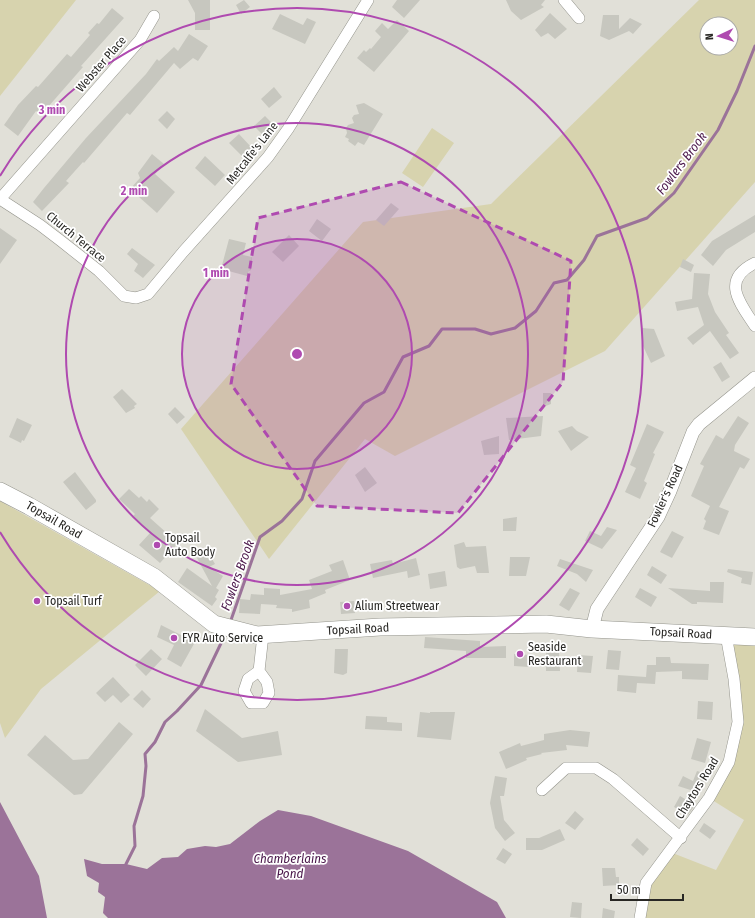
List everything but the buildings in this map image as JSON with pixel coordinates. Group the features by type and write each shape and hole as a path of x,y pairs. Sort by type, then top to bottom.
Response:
{"main road":[{"name":"Topsail Road","path":"0,491 30,506 154,577 214,624 256,635 380,627 546,624 592,629 755,637"}],"street":[{"name":"Metcalfe's Lane","path":"132,298 140,298 152,292 183,252 268,157 288,129 368,0"},
{"path":"564,0 579,18"},
{"name":"Webster Place","path":"0,199 140,40 154,16"},
{"name":"Church Terrace","path":"0,199 40,225 82,257 120,293 132,298"},
{"path":"755,264 740,274 736,281 735,290 739,302 755,326"},
{"name":"Fowler's Road","path":"592,629 597,609 658,517 675,480 693,432 699,424 755,378"},
{"path":"259,671 263,635"},
{"name":"Chaytors Road","path":"640,918 646,883 681,838 709,798 729,762 738,722 734,679 726,635"},
{"path":"542,790 566,768 596,768 613,779 681,838"}],"highlighted area":[{"path":"401,182 571,261 563,382 458,513 317,506 231,384 258,218"}],"shaded area":[{"path":"0,0 76,0 0,96"},
{"path":"699,0 755,0 755,182 605,351 395,456 365,439 269,559 181,429 363,222 491,204"},
{"path":"432,128 454,143 423,187 402,173"},
{"path":"0,501 160,591 41,689 5,738 0,723"},
{"path":"726,635 755,637 755,918 640,918 646,883 670,852 716,870 744,820 709,798 729,762 738,722"}],"water":[{"path":"0,802 39,876 47,918 0,918"},
{"name":"Chamberlains Pond","path":"278,810 311,816 408,851 497,902 506,918 108,918 103,913 105,897 98,892 99,883 87,876 84,859 102,864 126,864 147,869 162,858 178,857 187,849 205,846 216,847 230,844 260,821"}],"waterway":[{"name":"Fowlers Brook","path":"231,620 260,537 282,521 302,499 315,461 364,403 384,392 403,357 429,346 442,329 475,329 491,334 515,328 536,311 554,283 567,280 584,260 597,236 647,218 674,193 718,130 737,91 755,46"},
{"name":"Fowlers Brook","path":"126,864 135,846 134,826 143,796 146,766 145,754 155,742 165,722 201,685 224,637"}],"place":[{"name":"Topsail Auto Body","path":"157,545"},
{"name":"Topsail Turf","path":"37,601"},
{"name":"Alium Streetwear","path":"347,606"},
{"name":"FYR Auto Service","path":"174,638"},
{"name":"Seaside Restaurant","path":"520,654"}]}
